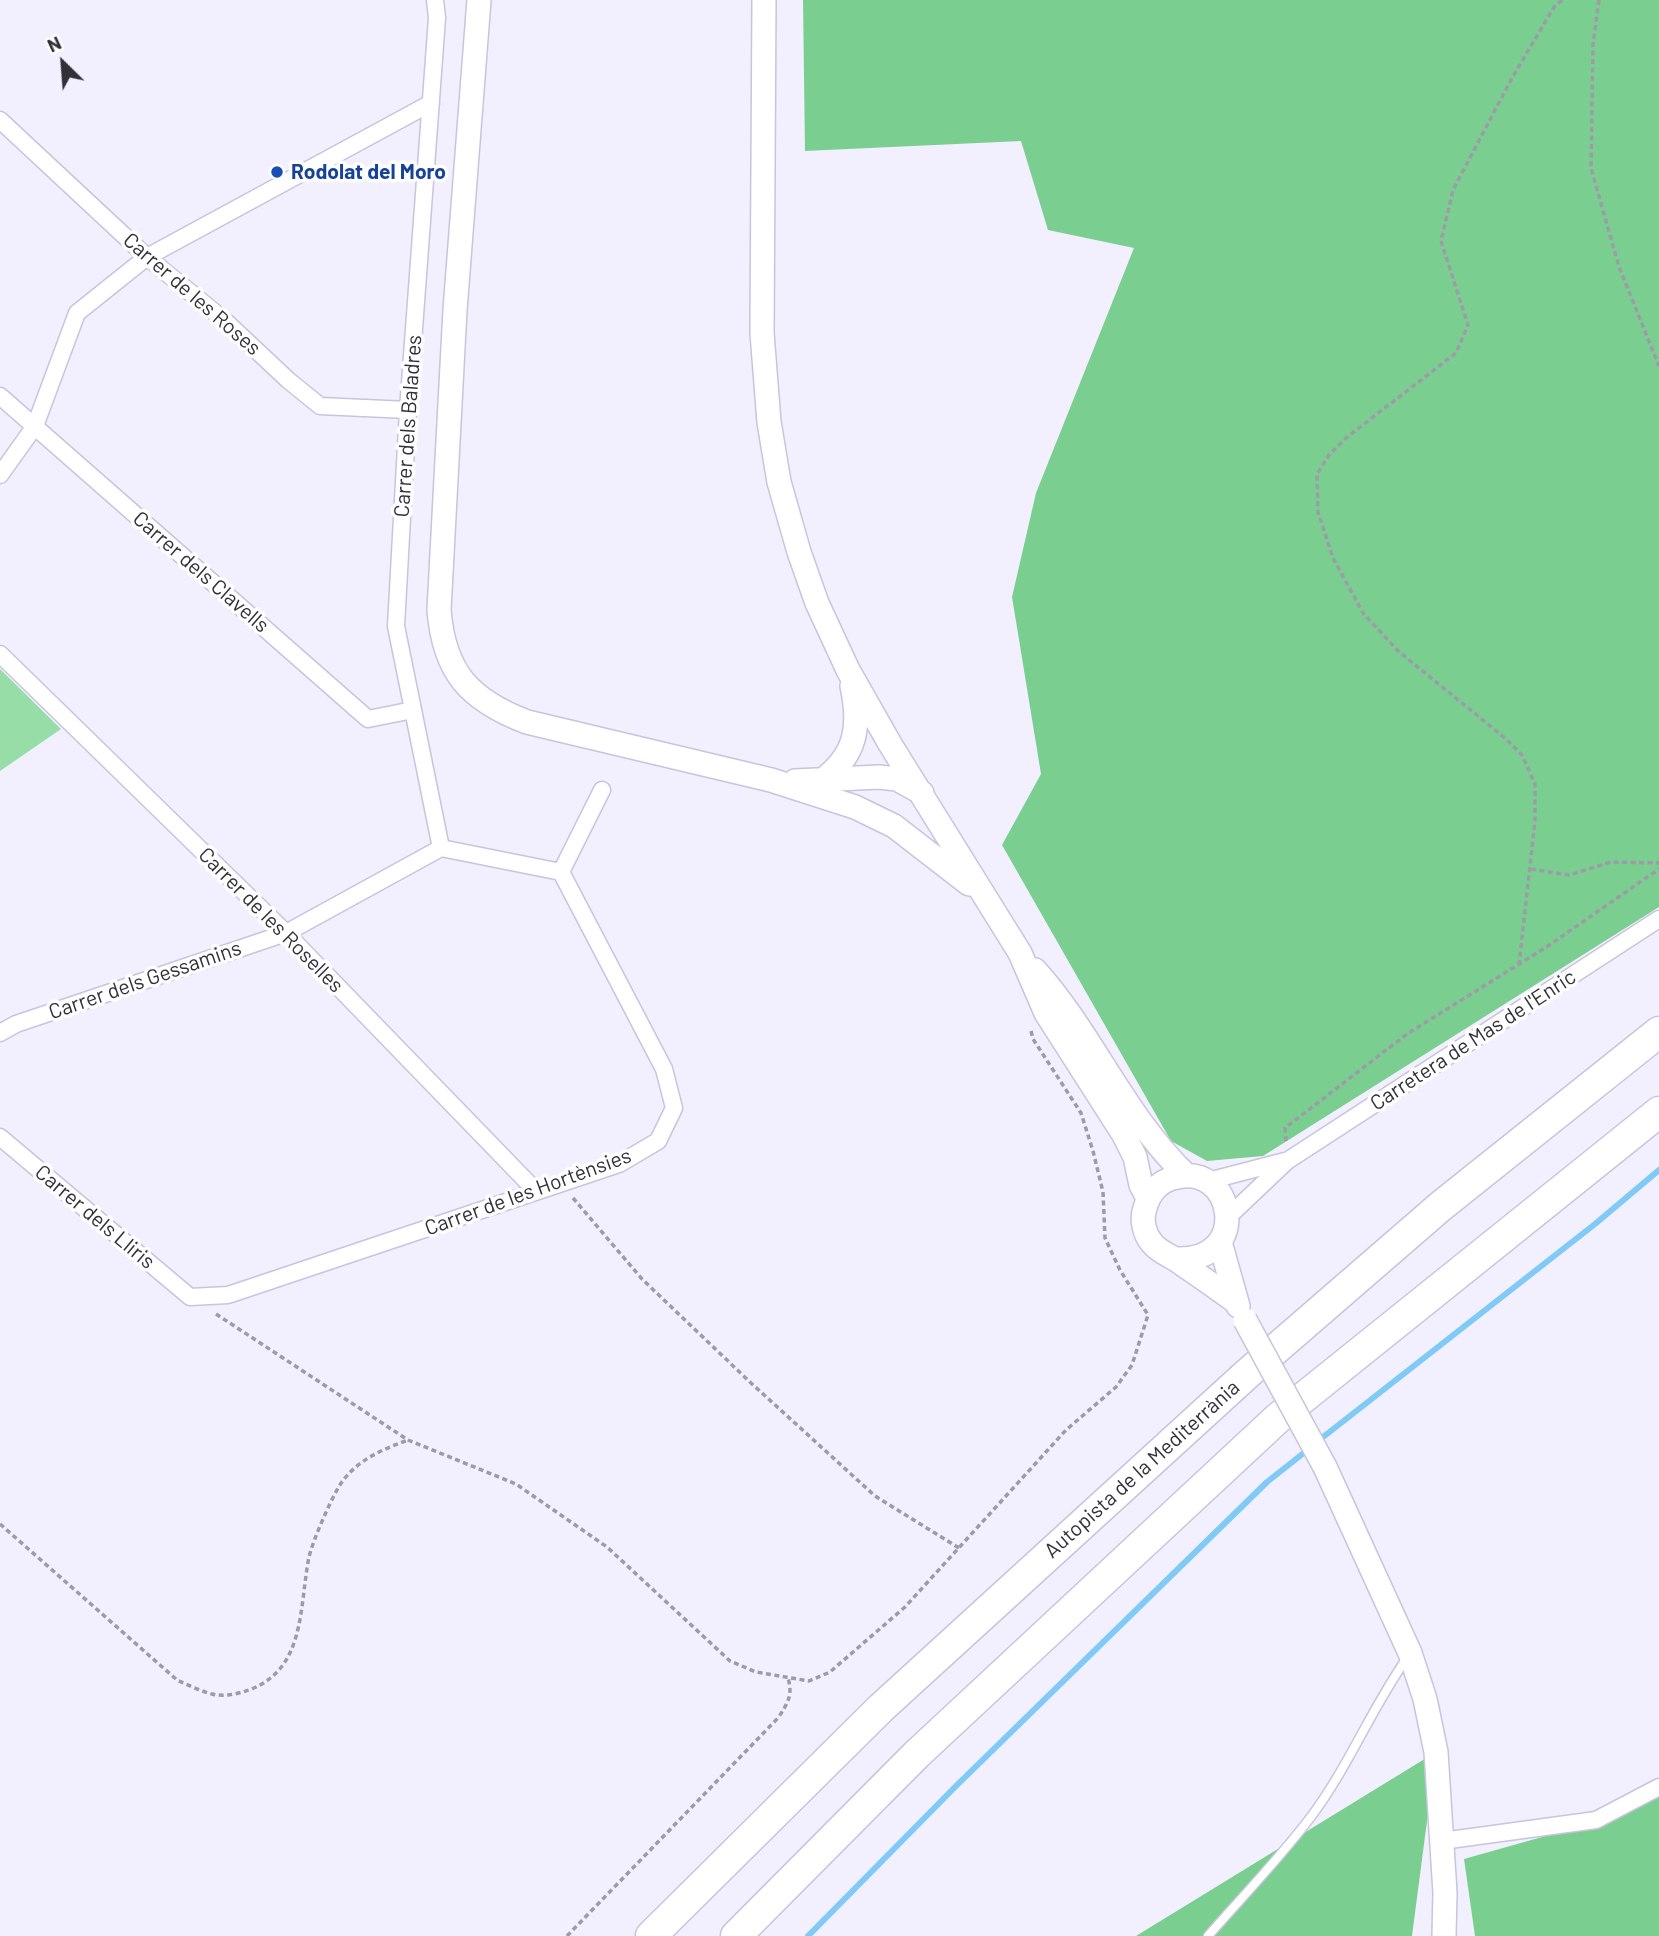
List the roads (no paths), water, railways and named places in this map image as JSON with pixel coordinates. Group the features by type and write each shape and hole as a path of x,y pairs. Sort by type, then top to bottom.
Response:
{"highway":[{"name":"Autopista de la Mediterrània","path":"651,1936 881,1708 1247,1374 1441,1206 1659,1032"},
{"path":"736,1936 918,1754 1278,1419 1659,1112"}],"main road":[{"path":"479,0 440,556 441,636 457,676 469,690 504,713 539,725 771,780 855,807 894,826 984,896"},
{"path":"764,0 762,333 769,422 779,482 799,552 817,603 848,670 890,744 1020,953 1046,1013 1124,1135 1135,1157 1141,1185 1148,1198"},
{"path":"820,782 834,771 846,756 855,737 857,709 848,670"},
{"path":"771,780 820,782 879,777 897,779 923,794"},
{"path":"1020,953 1059,997 1144,1129 1166,1156 1219,1191 1226,1203 1228,1217 1220,1242 1207,1254 1191,1259 1175,1259"},
{"path":"1197,1178 1166,1180 1156,1188 1148,1198 1143,1213 1144,1228 1150,1242 1161,1252 1175,1259 1240,1311"},
{"path":"1220,1242 1240,1311 1325,1467 1410,1653 1436,1752 1445,1893 1444,1936"}],"street":[{"name":"Carrer dels Baladres","path":"435,0 437,18 408,410 396,626 441,848"},
{"path":"0,475 35,426 77,313 147,257 431,103"},
{"name":"Carrer de les Roses","path":"0,120 147,257 224,320 320,406 408,410"},
{"name":"Carrer dels Clavells","path":"0,396 368,719 413,710"},
{"name":"Carrer de les Roselles","path":"0,654 286,933 536,1191"},
{"path":"441,848 561,872 602,790"},
{"name":"Carrer dels Gessamins","path":"0,1033 16,1024 286,933 441,848"},
{"name":"Carrer de les Hortènsies","path":"190,1297 228,1295 619,1164 658,1141 674,1108 664,1069 561,872"},
{"name":"Carretera de Mas de l'Enric","path":"1287,1161 1659,919"},
{"name":"Carrer dels Lliris","path":"0,1137 190,1297"},
{"path":"1197,1178 1287,1161"},
{"path":"1228,1217 1287,1161"},
{"path":"1442,1841 1596,1820 1659,1787"}],"lane":[{"path":"1208,1936 1310,1818 1356,1748 1393,1678 1410,1653"}],"waterway":[{"path":"1318,1441 1595,1224 1659,1170"},
{"path":"808,1936 956,1786 1267,1482 1310,1448"}],"place":[{"name":"Rodolat del Moro","path":"277,172"}]}
